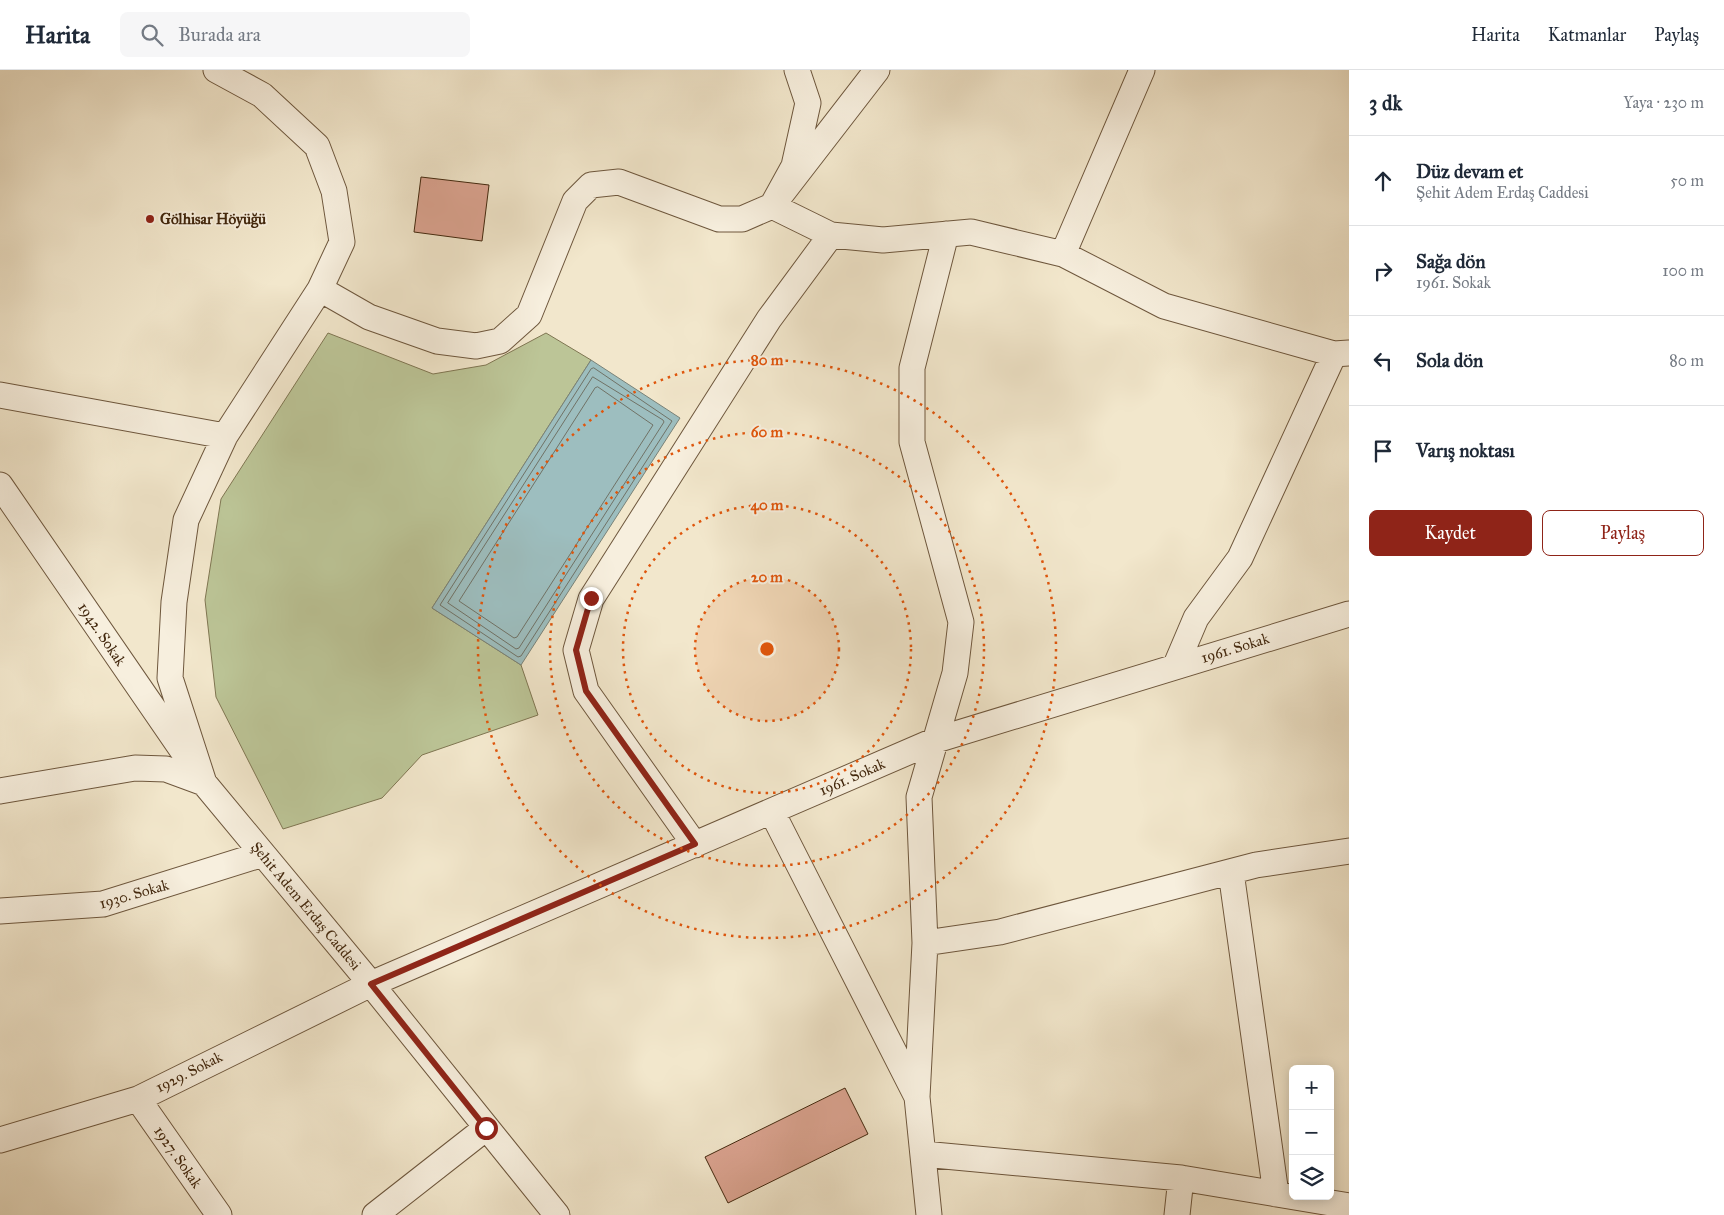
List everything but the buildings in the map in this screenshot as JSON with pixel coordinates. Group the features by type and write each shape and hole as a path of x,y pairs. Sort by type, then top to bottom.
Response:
{"street":[{"path":"204,783 170,678 174,602 186,520 225,436 320,289 342,242 334,191 317,146 262,95 216,70"},
{"path":"772,206 794,166 808,102 797,70"},
{"path":"320,289 369,317 437,342 476,346 500,341 529,315 575,201 591,185 619,182 719,218 742,219 772,206 877,70"},
{"path":"1063,254 1142,70"},
{"path":"772,206 831,235 883,240 971,232 1063,254 1164,306 1342,353 1240,558 1196,618 1176,665"},
{"path":"929,1215 917,1097 925,943 919,797 955,673 961,622 912,442 912,368 946,234"},
{"path":"695,844 586,691 576,650 591,598 769,319 831,235"},
{"path":"0,395 225,436"},
{"name":"1942. Sokak","path":"0,485 204,783"},
{"name":"1961. Sokak","path":"371,984 936,740 1176,665 1349,614"},
{"path":"0,791 135,768 166,769 204,783"},
{"name":"Şehit Adem Erdaş Caddesi","path":"204,783 371,984 556,1215"},
{"path":"772,812 917,1097"},
{"path":"925,943 1000,932 1256,865 1349,851"},
{"name":"1930. Sokak","path":"0,911 103,904 263,854"},
{"path":"1230,872 1276,1194"},
{"name":"1929. Sokak","path":"0,1140 138,1099 371,984"},
{"name":"1927. Sokak","path":"138,1099 218,1215"},
{"path":"376,1215 486,1128"},
{"path":"923,1154 1181,1178 1349,1206"},
{"path":"1177,1215 1181,1178"}],"green space":[{"path":"328,333 433,374 486,365 546,333 591,360 432,608 521,665 538,715 422,755 382,798 283,829 216,697 205,600 221,499"}],"water":[{"path":"591,360 680,418 521,665 432,608"}],"place":[{"name":"Gölhisar Höyüğü","path":"150,219"}],"route":[{"path":"486,1128 371,984 695,844 586,691 576,650 591,598"}]}
